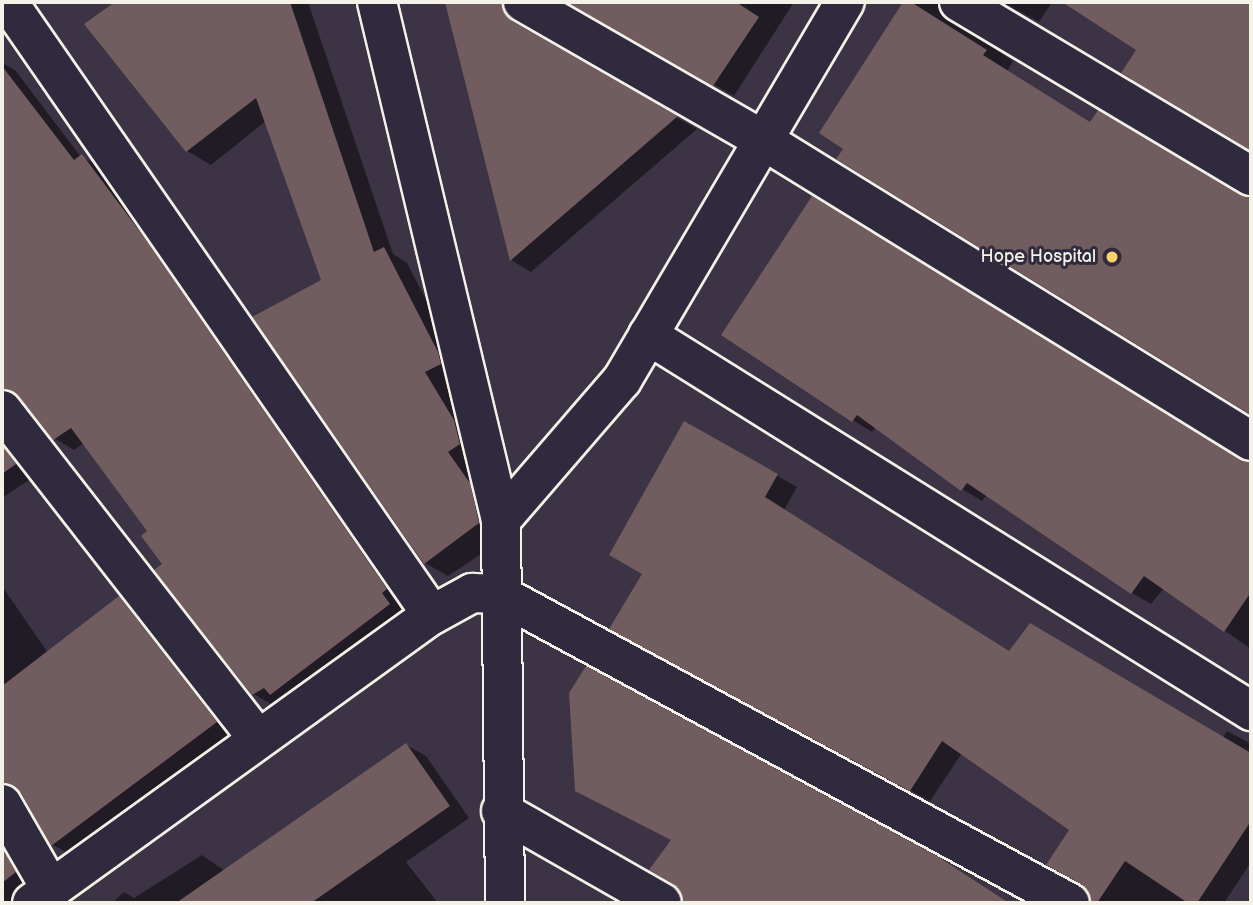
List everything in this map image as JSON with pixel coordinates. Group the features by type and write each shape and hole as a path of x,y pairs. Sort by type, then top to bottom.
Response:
{"street":[{"path":"2,6 7,2 432,615"},
{"path":"377,2 501,520 501,811 505,903"},
{"path":"523,2 763,140 1251,441"},
{"path":"501,520 622,380 845,2"},
{"path":"959,2 1251,176"},
{"path":"648,335 1251,711"},
{"path":"2,410 258,739"},
{"path":"2,804 42,899 258,739 432,615 472,593 499,594 1070,903"},
{"path":"501,811 662,903"}],"building":[{"path":"115,2 290,2 374,252 384,247 438,352 441,364 425,372 454,420 460,444 448,452 470,483 479,523 424,564 252,317 321,280 256,98 186,152 84,24"},
{"path":"445,2 501,2 512,21 678,116 510,261"},
{"path":"566,2 736,2 759,17 713,86"},
{"path":"903,2 911,2 987,50 983,55 1090,122 1098,110 1251,198 1251,415 836,159 843,149 819,133"},
{"path":"1062,2 1251,2 1251,151 1121,73 1136,50"},
{"path":"2,66 74,160 82,154 144,237 387,589 382,593 390,604 270,695 264,688 252,695 154,570 162,564 141,536 147,531 71,428 53,440 19,397 2,389"},
{"path":"812,196 1251,463 1251,592 1224,632 1144,576 1131,594 967,483 961,491 857,415 852,422 721,335"},
{"path":"684,421 778,474 765,497 1009,651 1030,623 1251,753 1251,821 1197,903 1188,903 1125,861 1097,903 1092,903 1081,884 1046,865 1069,830 942,741 910,791 609,629 642,574 609,555"},
{"path":"2,445 16,464 2,474"},
{"path":"119,596 217,722 51,846 21,793 2,782 2,686"},
{"path":"586,666 937,856 1009,903 684,903 673,884 649,870 671,840 575,791 569,693"},
{"path":"406,743 450,806 311,903 176,903"},
{"path":"2,847 16,872 2,883"}],"place":[{"name":"Hope Hospital","path":"1112,257"}]}
